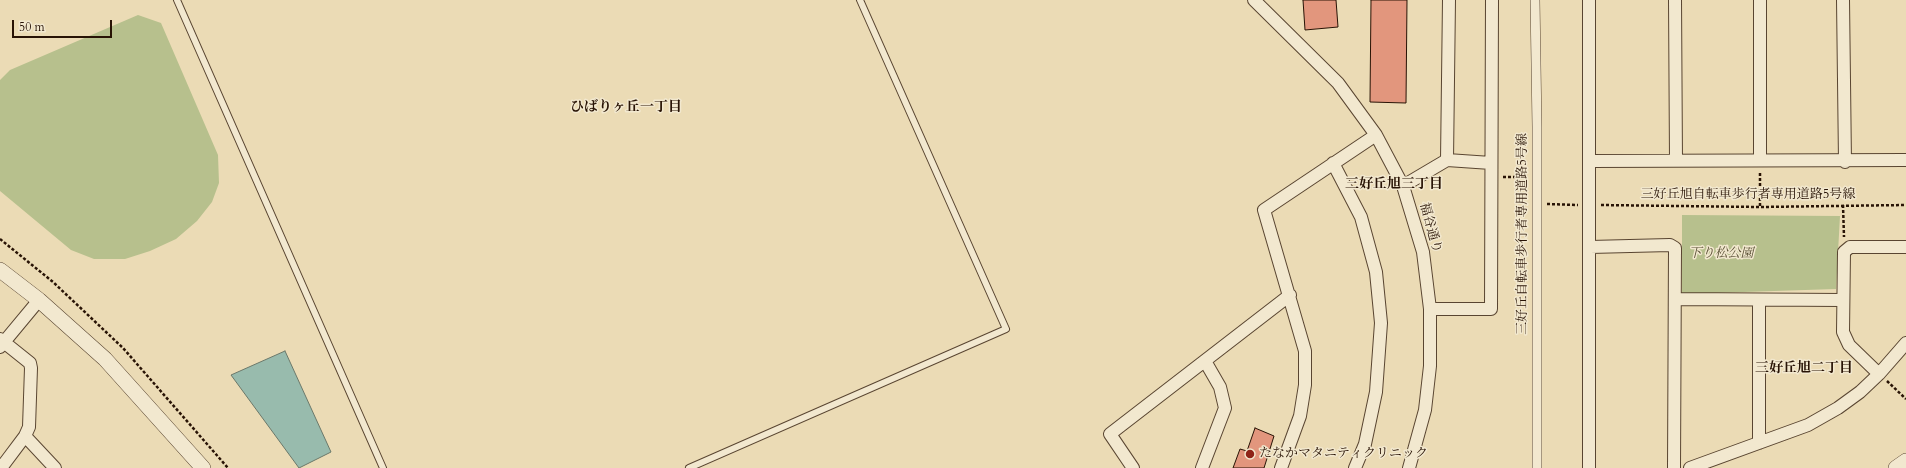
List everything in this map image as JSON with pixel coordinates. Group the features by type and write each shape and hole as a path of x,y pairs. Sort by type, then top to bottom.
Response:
{"street":[{"name":"福谷通り","path":"1254,0 1338,83 1376,135 1403,186 1423,252 1430,309 1430,366 1425,410 1409,468"},
{"path":"1447,160 1450,0"},
{"path":"1430,309 1491,309 1492,0"},
{"name":"三好丘自転車歩行者専用道路5号線","path":"1535,0 1537,177 1537,468"},
{"path":"1589,0 1589,468"},
{"path":"1675,0 1676,160"},
{"path":"1760,0 1760,160"},
{"path":"1843,0 1845,162"},
{"path":"1281,468 1300,416 1305,385 1305,351 1290,295 1264,210 1376,135"},
{"path":"1403,186 1447,160 1491,163"},
{"path":"1590,161 1760,160 1845,162 1906,160"},
{"path":"1333,163 1361,217 1376,272 1381,323 1376,392 1365,444 1355,468"},
{"path":"1590,247 1670,245 1675,248 1676,299 1674,468"},
{"path":"1879,374 1849,345 1843,332 1844,252 1850,247 1906,247"},
{"path":"0,270 39,300 105,359 202,468"},
{"path":"1133,468 1110,434 1290,295"},
{"path":"1676,299 1843,300"},
{"path":"1,468 25,436 29,427 31,368 30,363 1,343 39,300"},
{"path":"1759,300 1759,443"},
{"path":"1690,468 1808,425 1838,408 1860,392 1879,374 1906,343"},
{"path":"1202,468 1225,408 1220,387 1206,361"},
{"path":"25,436 55,468"},
{"path":"1896,468 1906,461"}],"lane":[{"path":"177,0 383,468"},
{"path":"688,468 1006,329 860,0"}],"path":[{"path":"1760,160 1760,207"},
{"path":"1491,177 1537,177"},
{"name":"三好丘旭自転車歩行者専用道路5号線","path":"1536,203 1760,207 1906,205"},
{"path":"1843,205 1844,252"},
{"path":"0,239 53,282 123,348 228,468"},
{"path":"1879,374 1906,399"}],"green space":[{"path":"138,15 161,23 218,155 219,183 212,202 197,221 176,239 150,251 125,259 94,259 71,250 0,191 0,80 10,70"},
{"name":"下り松公園","path":"1682,215 1840,216 1836,289 1682,294"}],"shaded area":[{"path":"285,351 331,452 299,468 231,375"}],"building":[{"path":"1303,0 1336,0 1338,27 1305,30"},
{"path":"1371,0 1407,0 1406,103 1370,102"},
{"path":"1255,428 1274,436 1264,468 1233,468 1240,449 1247,451"}],"place":[{"name":"たなかマタニティクリニック","path":"1250,454"}],"district":[{"name":"ひばりヶ丘一丁目","path":"626,108"},
{"name":"三好丘旭三丁目","path":"1394,185"},
{"name":"三好丘旭二丁目","path":"1804,369"}]}
